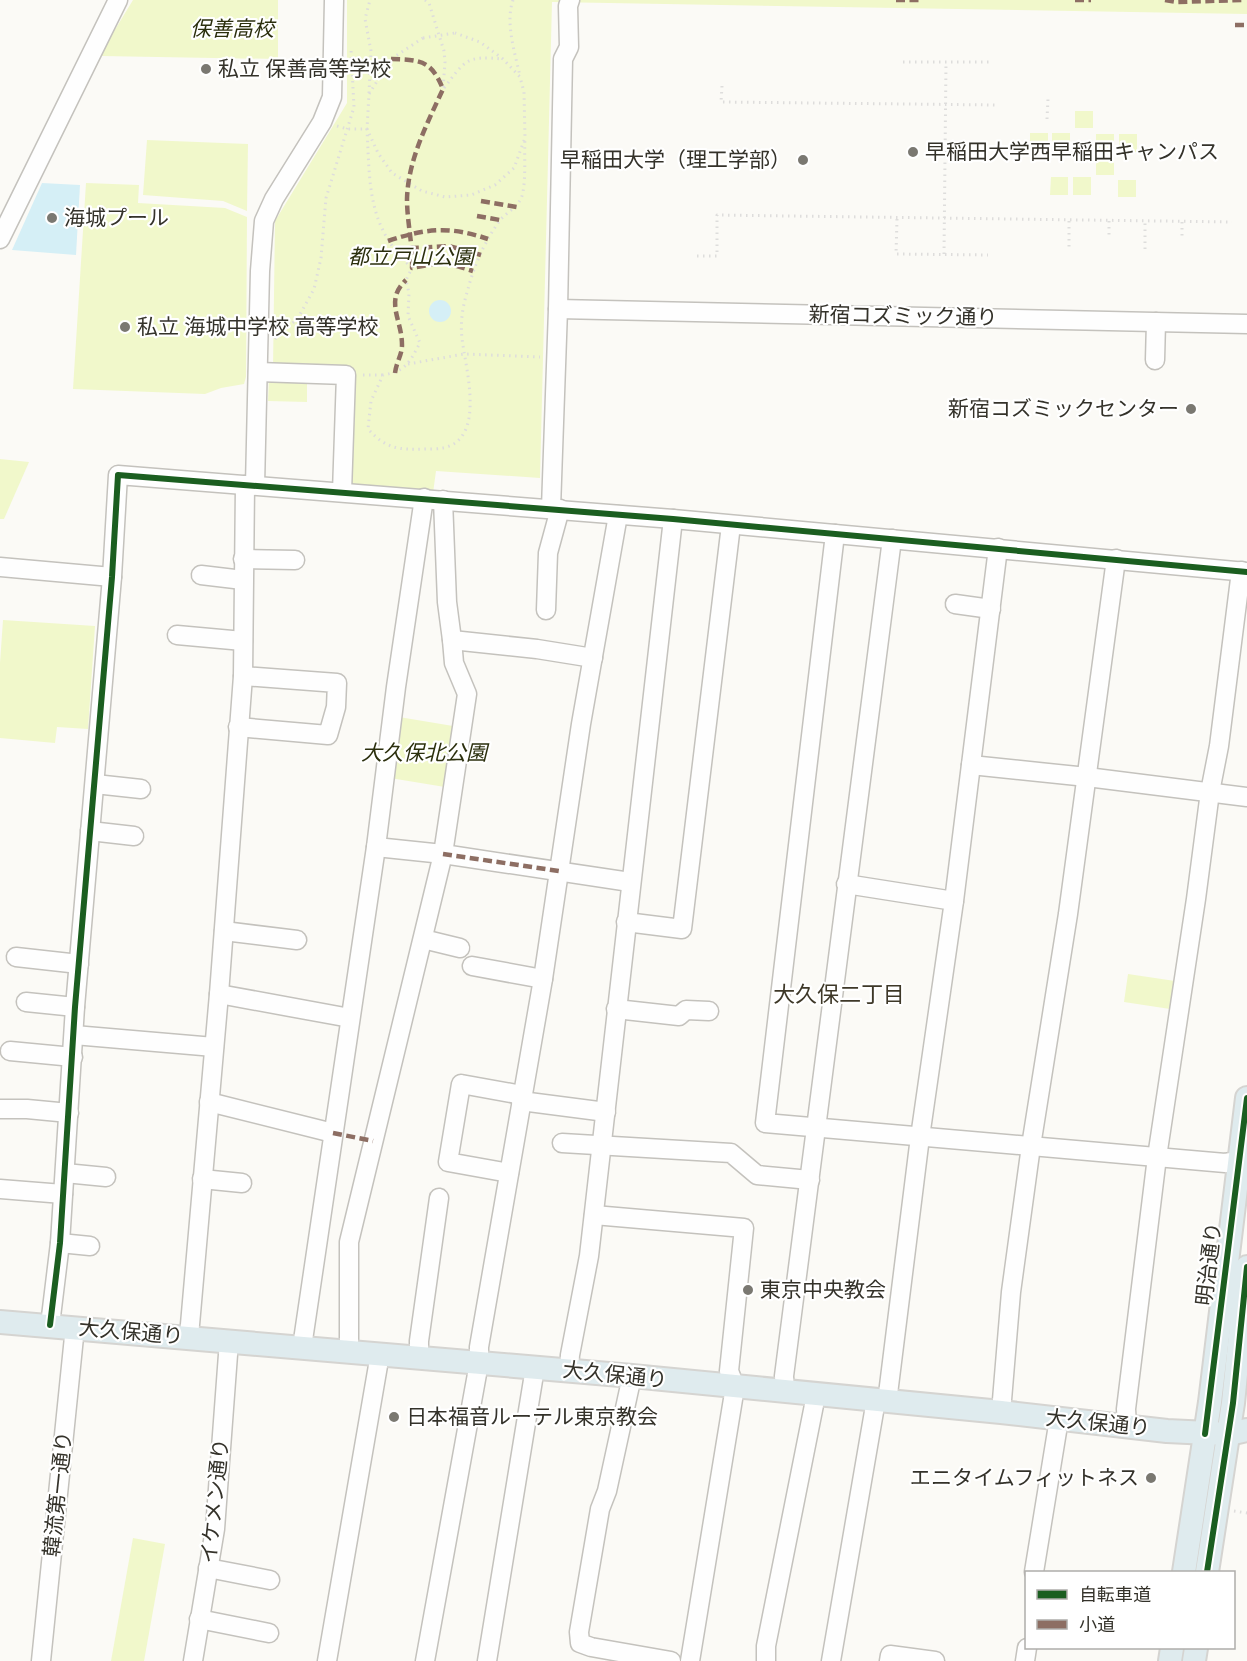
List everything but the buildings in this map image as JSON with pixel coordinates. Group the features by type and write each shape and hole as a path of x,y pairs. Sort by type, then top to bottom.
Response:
{"main road":[{"name":"明治通り","path":"1184,1571 1205,1434 1247,1098"},
{"name":"明治通り","path":"1207,1571 1241,1435 1247,1268"},
{"name":"大久保通り","path":"0,1322 189,1336 569,1370 1205,1434 1241,1435"}],"street":[{"path":"0,239 118,0"},
{"path":"189,1336 219,994 243,676 243,559 258,372 260,271 264,221 273,199 322,122 332,97 334,0"},
{"path":"546,610 548,553 555,509 563,59 569,47 568,6 570,0"},
{"name":"新宿コズミック通り","path":"558,309 1247,324"},
{"path":"1155,360 1156,322"},
{"path":"258,372 346,375 342,492"},
{"path":"50,1325 60,1243 75,1007 112,577 118,475 555,509 1116,559 1244,572 1156,1157 1126,1409 1127,1426"},
{"path":"302,1347 376,847 396,687 424,498"},
{"path":"349,1351 347,1336 349,1242 443,854 467,694 454,663 447,602 443,500"},
{"path":"424,1661 478,1363 521,1098 543,979 580,724 618,515"},
{"path":"569,1370 589,1256 673,519"},
{"path":"626,922 682,929 731,525"},
{"path":"835,534 765,1124 1156,1157 1238,1161"},
{"path":"785,1392 784,1376 892,539"},
{"path":"831,1661 881,1401 954,901 998,548"},
{"path":"243,559 295,560"},
{"path":"1001,1412 1011,1292 1031,1146 1068,914 1116,559"},
{"path":"0,567 112,577"},
{"path":"201,575 243,580"},
{"path":"955,604 990,609"},
{"path":"177,635 243,641"},
{"path":"452,640 537,649 593,658"},
{"path":"238,728 328,735 336,707 337,683 243,676"},
{"path":"971,765 1247,797"},
{"path":"94,784 141,789"},
{"path":"90,831 134,836"},
{"path":"376,847 443,854 630,882"},
{"path":"846,885 954,901"},
{"path":"224,931 297,940"},
{"path":"423,939 460,948"},
{"path":"16,957 79,964"},
{"path":"472,966 543,979"},
{"path":"219,994 350,1018"},
{"path":"26,1002 75,1007"},
{"path":"616,1009 679,1016 686,1010 709,1011"},
{"path":"74,1035 214,1047"},
{"path":"10,1051 73,1057"},
{"path":"509,1173 448,1162 461,1084 521,1098 606,1112"},
{"path":"209,1102 333,1133"},
{"path":"0,1109 69,1113"},
{"path":"562,1143 731,1153 757,1175 810,1180"},
{"path":"65,1173 106,1177"},
{"path":"202,1179 242,1183"},
{"path":"0,1189 63,1194"},
{"path":"419,1357 419,1341 439,1198"},
{"path":"594,1215 744,1228 729,1371 735,1387 690,1661"},
{"path":"60,1243 90,1246"},
{"name":"韓流第一通り","path":"41,1661 75,1328"},
{"name":"イケメン通り","path":"193,1661 215,1529 230,1341"},
{"path":"327,1661 380,1354"},
{"path":"487,1661 535,1368"},
{"path":"632,1376 607,1491 600,1509 579,1632 580,1643 590,1654 671,1661"},
{"path":"766,1661 766,1646 816,1395"},
{"path":"1034,1571 1059,1419"},
{"path":"208,1568 270,1580"},
{"path":"199,1619 269,1633"},
{"path":"889,1661 890,1654 935,1661"}],"path":[{"path":"370,0 365,19 371,51 367,129 370,189 376,218 398,255 412,268 406,280 410,293 408,316 420,343 408,364"},
{"path":"383,375 371,401 368,429 379,440 393,448 444,448 455,443 467,427 470,390 461,336 462,309 467,290 488,239 500,220 517,207 523,193 526,116 511,36 513,0"},
{"path":"428,1 444,51 442,89 468,60 481,56 503,59"},
{"path":"369,94 391,59 423,38 456,33 480,42 503,59 520,78"},
{"path":"273,340 298,318 314,290 321,258 326,198 354,107 350,43"},
{"path":"903,62 989,62"},
{"path":"944,254 946,62"},
{"path":"722,86 722,102 997,105"},
{"path":"1047,119 1048,99"},
{"path":"348,129 367,129"},
{"path":"367,129 378,153 392,173 422,191 445,197 471,195 495,185 514,168 525,138"},
{"path":"697,256 717,256 717,215 944,220 1232,222"},
{"path":"897,219 896,254 988,255"},
{"path":"1069,221 1069,248"},
{"path":"1109,221 1109,236"},
{"path":"1145,222 1145,249"},
{"path":"1182,222 1182,239"},
{"path":"346,375 395,373 408,364 464,354 556,357"},
{"path":"1232,1511 1247,1513"}],"green space":[{"name":"保善高校","path":"133,0 278,0 278,59 92,54 116,28"},
{"name":"都立戸山公園","path":"347,0 1247,0 1247,14 552,2 540,478 436,471 433,493 346,489 342,377 273,369 275,221 347,103"},
{"path":"1075,111 1093,111 1093,128 1075,128"},
{"path":"1030,133 1048,133 1048,151 1030,151"},
{"path":"1052,133 1070,133 1070,151 1052,151"},
{"path":"1096,134 1114,134 1114,152 1096,152"},
{"path":"1119,134 1137,134 1137,152 1119,152"},
{"path":"147,140 248,144 247,211 223,201 143,195"},
{"path":"1096,157 1114,157 1114,175 1096,175"},
{"path":"1051,177 1068,177 1068,195 1050,195"},
{"path":"1073,177 1091,177 1091,195 1073,195"},
{"path":"1118,180 1136,180 1136,197 1118,197"},
{"path":"86,183 139,185 138,203 225,208 247,217 246,377 244,384 221,388 205,394 73,389"},
{"path":"269,377 307,378 307,402 268,401"},
{"path":"0,459 29,462 4,519 0,519"},
{"path":"3,620 95,626 88,729 57,727 55,743 0,738 0,663"},
{"name":"大久保北公園","path":"399,717 459,727 451,788 390,778"},
{"path":"1128,974 1175,981 1170,1009 1124,1002"},
{"path":"133,1538 165,1544 144,1661 111,1661"}],"water":[{"name":"海城プール","path":"42,183 80,185 76,255 12,250"},
{"path":"440,300 448,303 451,311 448,319 440,322 432,319 429,311 432,303"}],"marked path":[{"path":"896,0 920,0"},
{"path":"1075,0 1091,0"},
{"path":"1165,0 1177,2 1242,0"},
{"path":"1235,25 1247,25"},
{"path":"391,59 417,61 424,64 434,72 443,89 419,142 408,185 407,208 412,268 444,262 473,271"},
{"path":"481,201 517,207"},
{"path":"477,216 500,220"},
{"path":"388,241 415,233 438,230 462,232 488,239"},
{"path":"398,255 412,248 449,246 481,255"},
{"path":"395,373 402,345 395,303 396,295 406,280"},
{"path":"443,854 559,871"},
{"path":"333,1133 373,1141"}],"cycle path":[{"path":"50,1325 60,1243 75,1007 112,577 118,475 673,519 1247,572"},
{"path":"1205,1434 1247,1098"},
{"path":"1207,1571 1233,1403 1247,1267"}],"place":[{"name":"私立 保善高等学校","path":"206,69"},
{"name":"早稲田大学西早稲田キャンパス","path":"913,152"},
{"name":"早稲田大学（理工学部）","path":"803,160"},
{"name":"海城プール","path":"52,218"},
{"name":"私立 海城中学校 高等学校","path":"125,327"},
{"name":"新宿コズミックセンター","path":"1191,409"},
{"name":"東京中央教会","path":"748,1290"},
{"name":"日本福音ルーテル東京教会","path":"394,1417"},
{"name":"エニタイムフィットネス","path":"1151,1478"}],"district":[{"name":"大久保二丁目","path":"839,994"}]}
